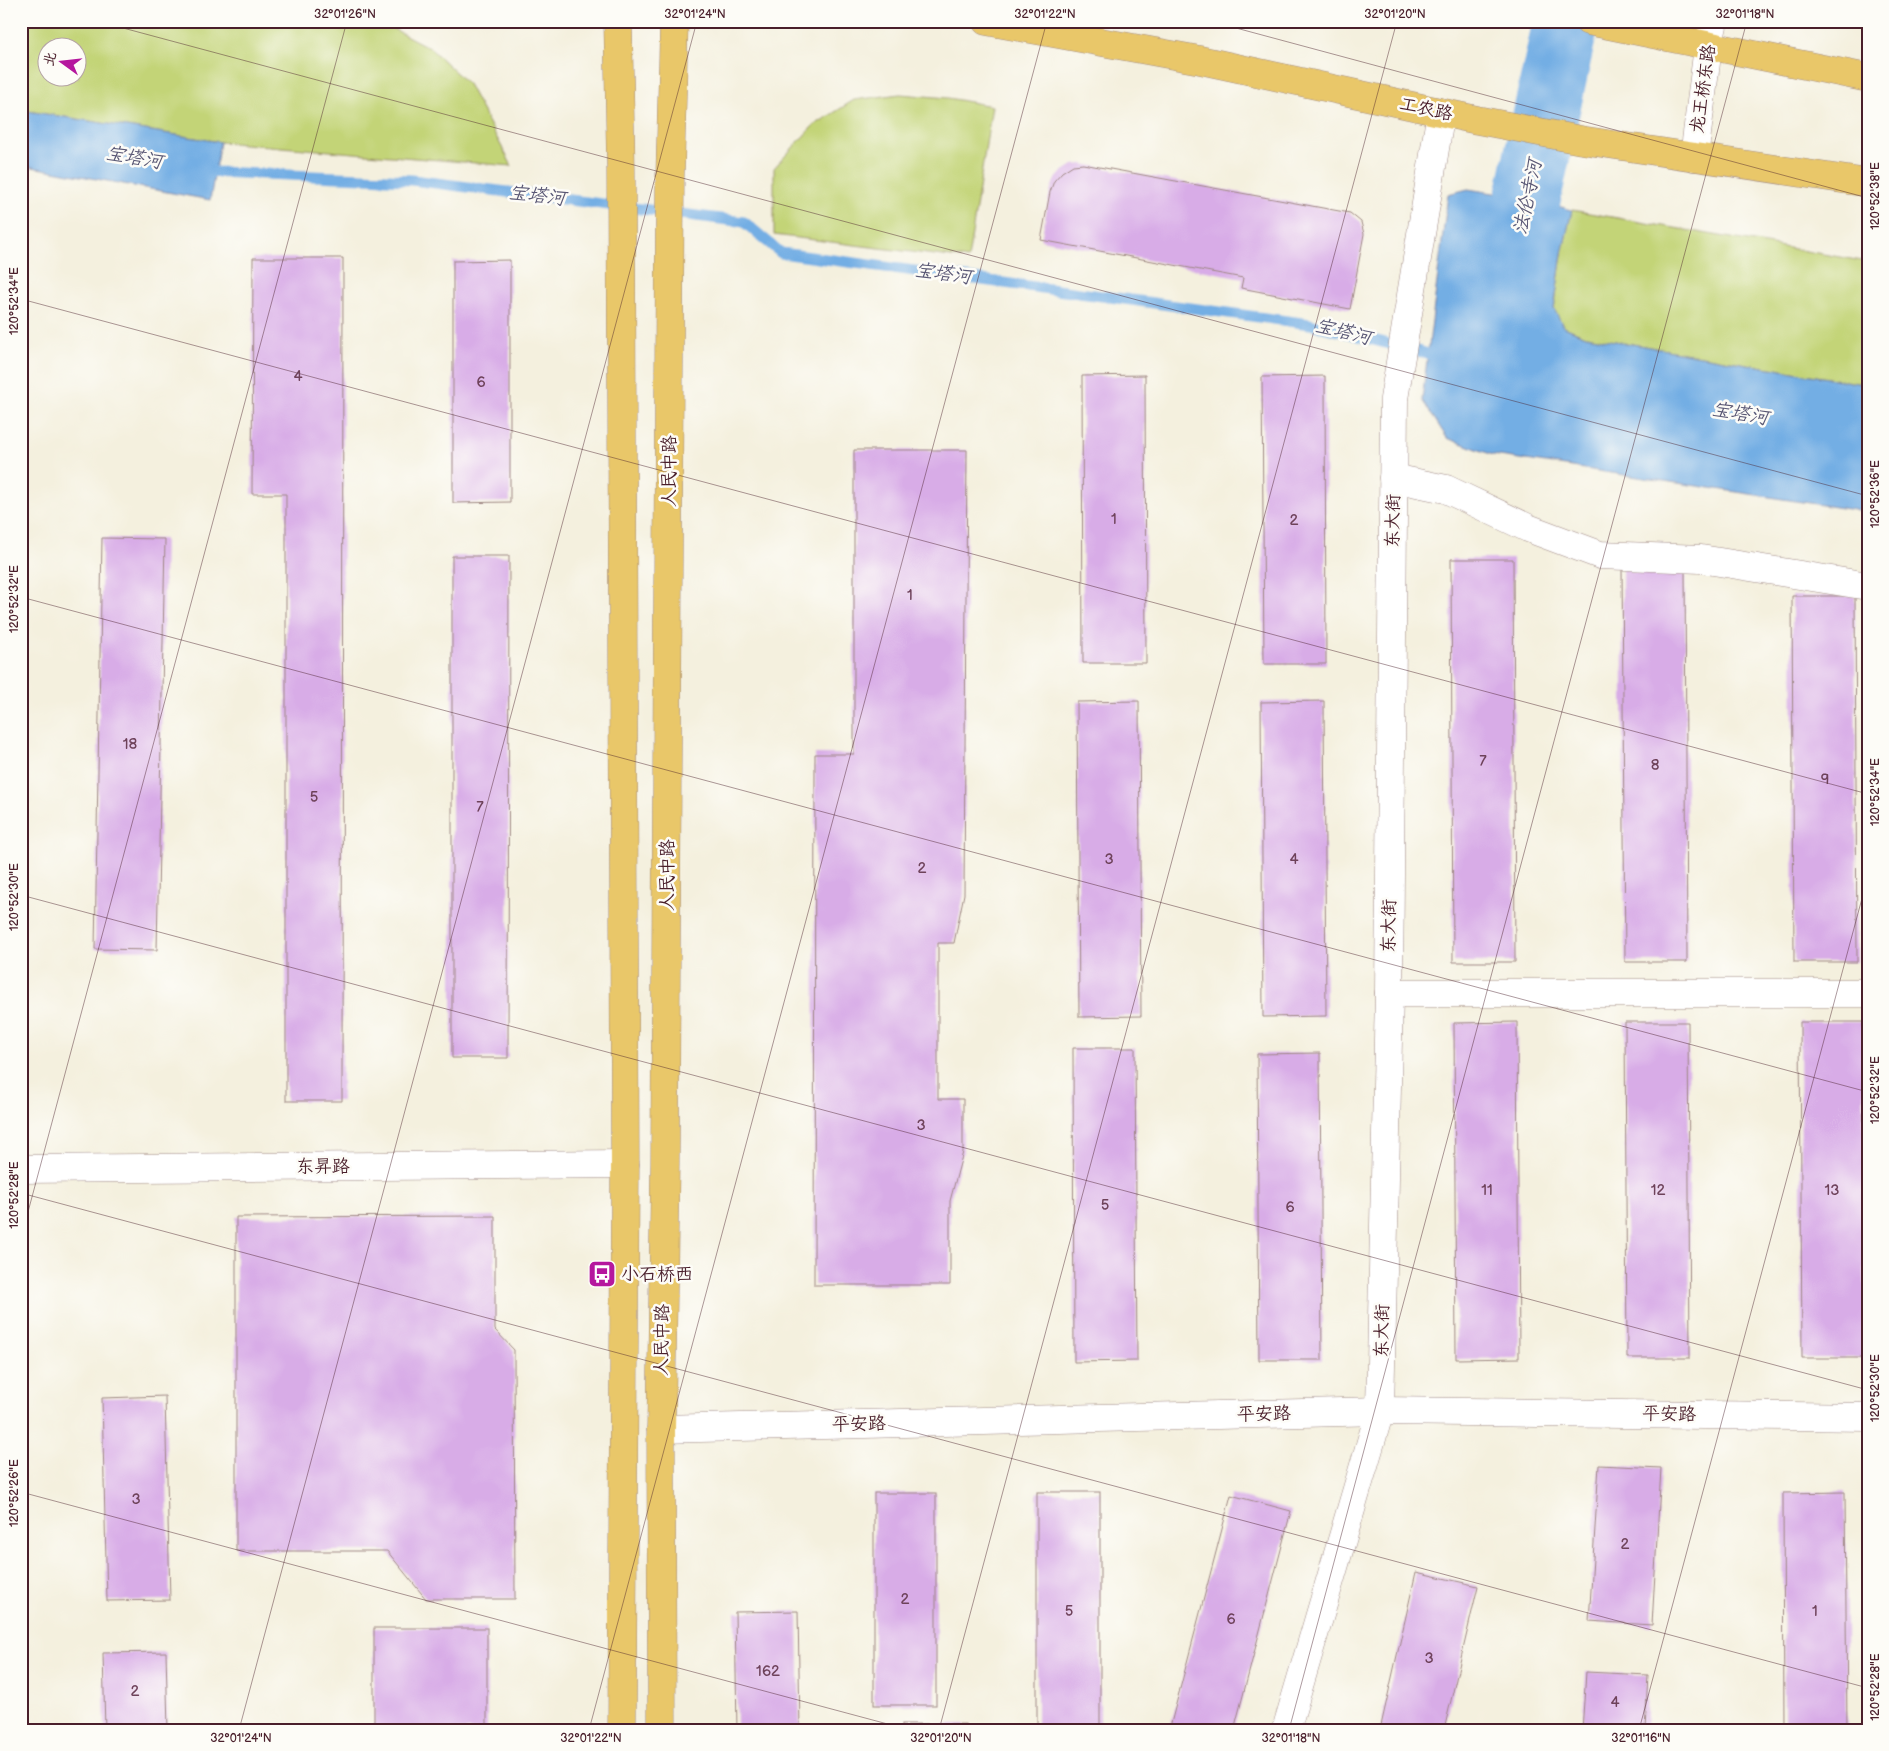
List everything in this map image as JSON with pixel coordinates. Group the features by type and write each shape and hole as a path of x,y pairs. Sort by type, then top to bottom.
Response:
{"main road":[{"path":"618,21 621,171 625,1164 622,1730"},
{"name":"人民中路","path":"662,1730 661,1429 665,1153 670,177 674,21"},
{"name":"工农路","path":"986,21 1200,60 1477,120 1582,140 1868,183"},
{"path":"1597,23 1711,34 1868,78"}],"street":[{"name":"龙王桥东路","path":"1694,156 1711,34"},
{"name":"东大街","path":"1286,1730 1380,1411 1389,993 1394,399 1441,112"},
{"path":"1393,478 1446,489 1528,528 1600,555 1701,559 1868,586"},
{"path":"1389,993 1868,993"},
{"name":"东昇路","path":"21,1169 625,1164"},
{"name":"平安路","path":"661,1429 1380,1411 1868,1417"}],"green space":[{"path":"21,21 369,21 384,24 430,48 468,84 512,166 220,142 21,110"},
{"path":"900,94 948,98 992,106 968,259 774,235 774,168 813,126 854,100"},
{"path":"1572,210 1868,262 1868,385 1586,336 1564,327 1554,310 1562,254"}],"water":[{"path":"21,110 220,142 210,200 21,165"},
{"path":"1468,189 1532,199 1572,210 1562,254 1554,309 1564,327 1586,336 1868,385 1868,512 1493,455 1447,438 1422,400 1448,194"}],"building":[{"path":"1083,164 1350,213 1361,222 1364,234 1350,309 1241,288 1243,278 1041,240 1050,192 1054,181 1062,172 1073,165"},
{"path":"253,258 343,258 342,1101 286,1101 286,494 252,494"},
{"path":"510,260 510,502 453,503 453,261"},
{"path":"1145,375 1146,663 1083,663 1082,376"},
{"path":"1325,376 1326,664 1264,664 1262,377"},
{"path":"854,450 967,450 964,894 954,943 938,943 938,1099 963,1099 963,1152 950,1201 950,1285 814,1285 815,754 854,754"},
{"path":"102,538 165,539 157,950 95,949"},
{"path":"452,556 509,556 508,1058 452,1058"},
{"path":"1451,559 1513,559 1515,962 1453,962"},
{"path":"1685,567 1687,962 1625,962 1622,568"},
{"path":"1792,596 1855,596 1857,962 1794,962"},
{"path":"1139,701 1141,1016 1079,1017 1077,702"},
{"path":"1324,701 1326,1016 1263,1017 1261,702"},
{"path":"1517,1022 1519,1358 1456,1359 1454,1023"},
{"path":"1625,1022 1688,1022 1690,1358 1627,1358"},
{"path":"1800,1022 1863,1022 1865,1358 1802,1358"},
{"path":"1073,1048 1135,1048 1137,1361 1074,1362"},
{"path":"1320,1053 1322,1360 1259,1360 1257,1054"},
{"path":"495,1216 495,1330 514,1350 515,1599 426,1599 387,1551 236,1551 236,1217"},
{"path":"165,1396 170,1600 107,1601 102,1398"},
{"path":"1599,1465 1661,1468 1652,1625 1589,1621"},
{"path":"1037,1492 1100,1492 1100,1730 1037,1730"},
{"path":"1845,1492 1847,1730 1784,1730 1783,1493"},
{"path":"874,1493 936,1493 936,1705 874,1705"},
{"path":"1231,1495 1291,1511 1234,1730 1181,1730 1170,1727"},
{"path":"1416,1572 1478,1586 1444,1730 1380,1730"},
{"path":"798,1611 800,1730 737,1730 735,1612"},
{"path":"374,1628 487,1628 487,1730 374,1730"},
{"path":"166,1652 168,1730 105,1730 103,1653"},
{"path":"1586,1672 1648,1675 1645,1730 1582,1730"},
{"path":"902,1724 965,1724 965,1730 902,1730"}],"waterway":[{"name":"法伦寺河","path":"1516,288 1515,258 1566,21"},
{"name":"宝塔河","path":"200,169 215,172 412,180 744,222 781,253 1310,324 1441,357"}],"place":[{"name":"小石桥西","path":"602,1274"}]}
